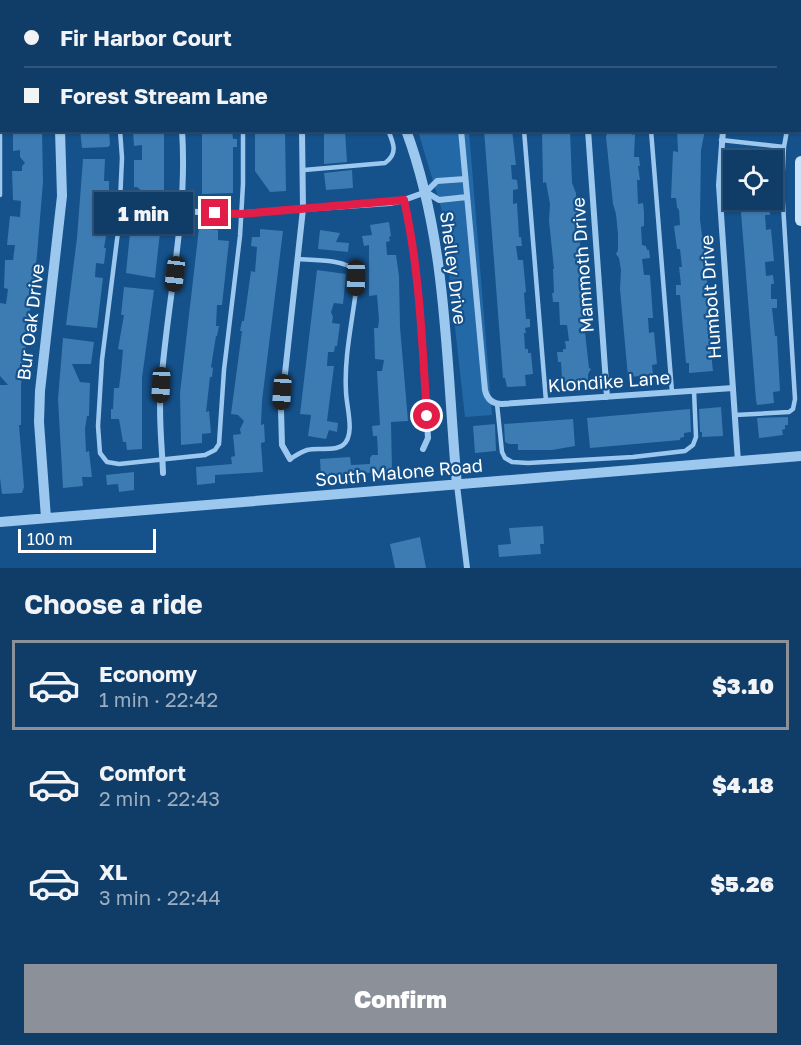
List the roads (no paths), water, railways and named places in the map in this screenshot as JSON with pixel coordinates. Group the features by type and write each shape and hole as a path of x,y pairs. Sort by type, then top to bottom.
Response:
{"main road":[{"path":"801,162 801,220"}],"street":[{"name":"Bur Oak Drive","path":"46,518 39,391 62,196 60,132"},
{"path":"163,473 159,412 181,211 182,132"},
{"path":"291,459 282,445 281,410 303,209 303,132"},
{"name":"Shelley Drive","path":"407,132 426,192 438,252 457,484"},
{"path":"461,132 485,390 489,399 497,404"},
{"name":"Mammoth Drive","path":"588,132 608,397"},
{"name":"Humbolt Drive","path":"723,132 719,184 738,462"},
{"path":"181,211 241,214 404,200 426,192 437,181 465,179"},
{"path":"426,192 439,200 467,197"},
{"path":"404,200 413,240 418,289 428,438 423,449"},
{"name":"Klondike Lane","path":"497,404 733,388"},
{"name":"South Malone Road","path":"0,522 801,456"},
{"path":"457,484 467,568"}],"lane":[{"path":"0,111 0,195"},
{"path":"120,132 122,158 119,224 102,360 98,426 100,453 106,462 119,464 162,461 206,454 215,450 219,444 224,370 241,214 243,132"},
{"path":"304,170 385,164 394,152 389,132"},
{"path":"524,132 546,401"},
{"path":"651,132 672,392"},
{"path":"735,415 789,412 793,409 795,399 782,188 787,132"},
{"path":"722,140 784,147"},
{"path":"291,459 306,450 339,448 348,438 347,364 356,290 354,270 348,266 338,262 298,259"},
{"path":"497,404 502,452 505,459 528,463 573,461 685,452 693,445 696,437 693,391"}]}
